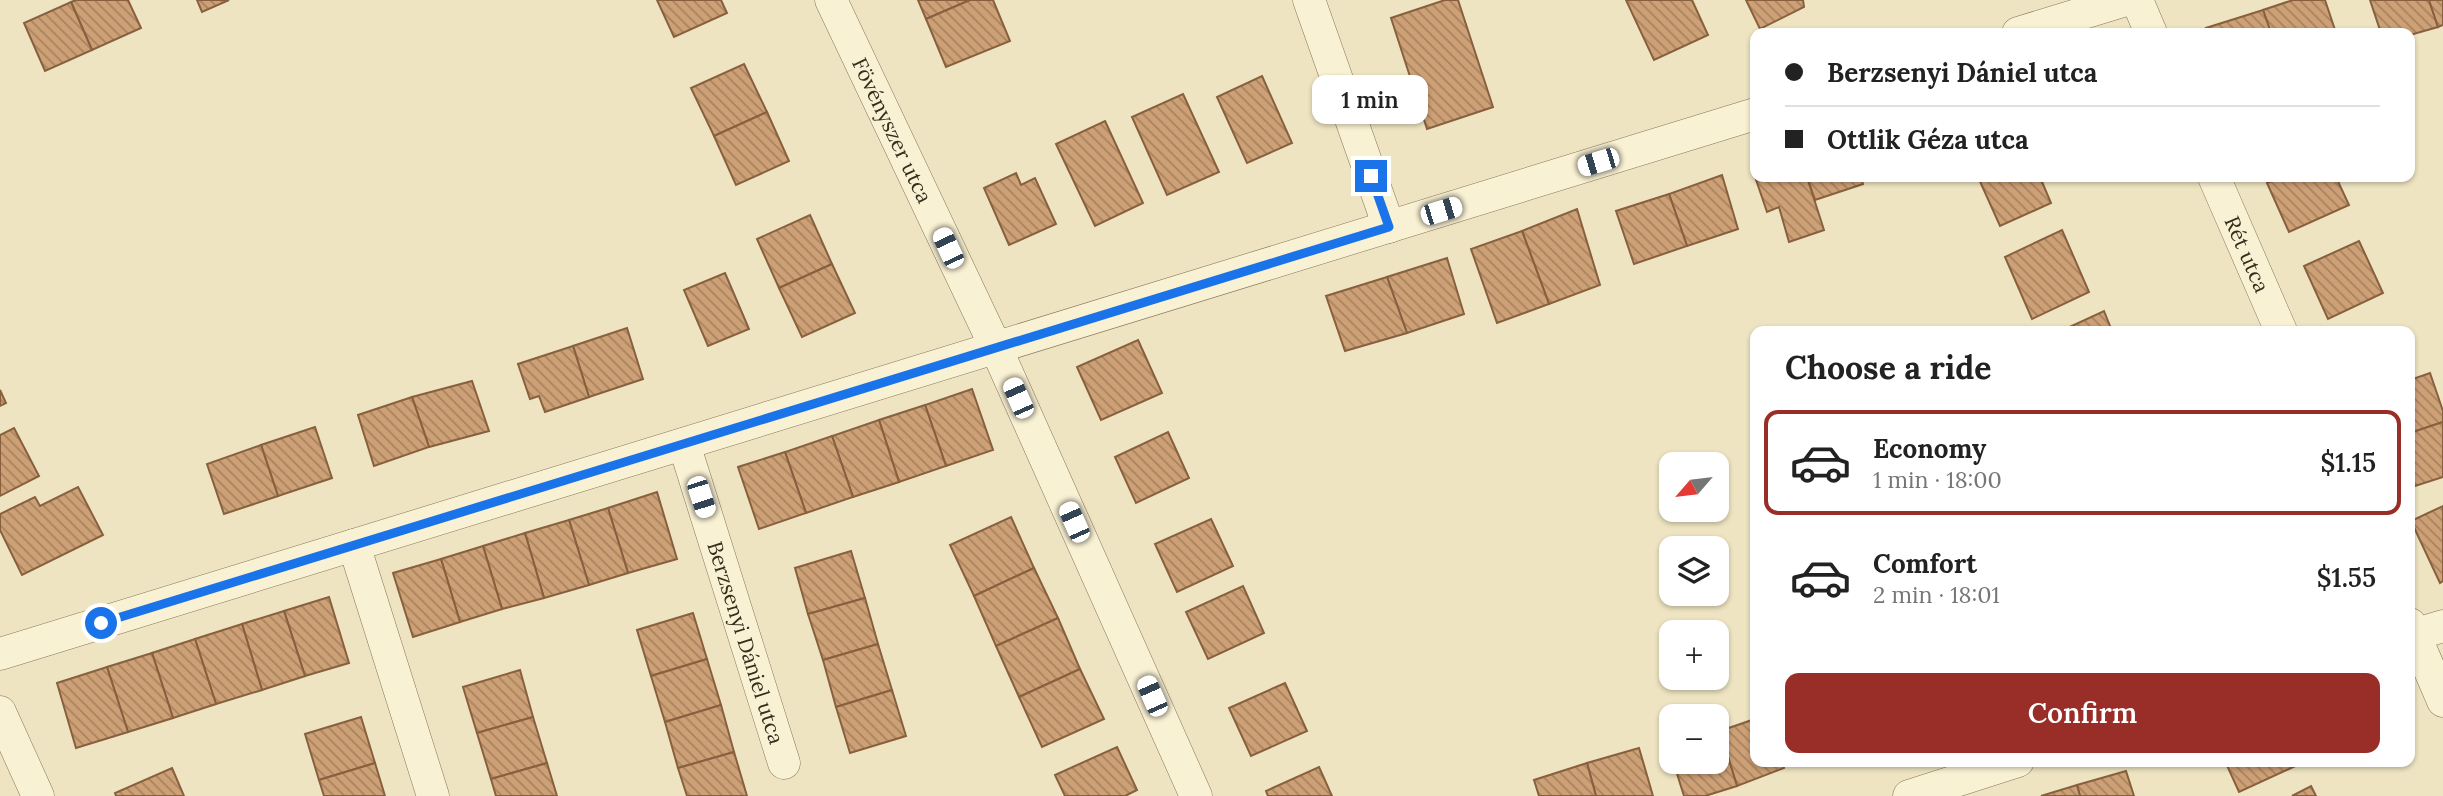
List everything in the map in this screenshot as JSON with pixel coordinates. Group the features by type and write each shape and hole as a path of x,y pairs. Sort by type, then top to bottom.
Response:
{"street":[{"name":"Fövényszer utca","path":"831,0 996,348 1196,796"},
{"path":"1309,0 1389,227"},
{"path":"2034,28 2126,0"},
{"path":"2137,0 2149,28"},
{"path":"0,654 1750,116"},
{"name":"Rét utca","path":"2216,182 2279,326"},
{"name":"Berzsenyi Dániel utca","path":"684,444 784,762"},
{"path":"354,545 433,796"},
{"path":"2419,630 2443,701"},
{"path":"0,712 38,796"},
{"path":"1909,796 1999,767"}],"building":[{"path":"128,0 141,28 92,50 71,2"},
{"path":"197,0 229,0 202,12"},
{"path":"657,0 721,0 727,13 674,37"},
{"path":"918,0 970,0 926,19"},
{"path":"970,0 993,0 1010,41 946,67 926,19"},
{"path":"1445,0 1458,0 1493,107 1427,129 1391,18"},
{"path":"1626,0 1692,0 1708,35 1654,60"},
{"path":"1746,0 1803,0 1804,7 1760,28"},
{"path":"2293,0 2325,0 2334,28 2269,28 2263,10"},
{"path":"2370,0 2429,0 2438,27 2415,34 2415,28 2379,28"},
{"path":"2429,0 2443,0 2443,25 2438,27"},
{"path":"71,2 92,50 45,71 24,23"},
{"path":"2263,10 2269,28 2206,28"},
{"path":"744,64 767,112 714,136 691,88"},
{"path":"1262,76 1292,143 1247,163 1217,97"},
{"path":"1183,94 1219,172 1167,195 1132,117"},
{"path":"767,112 789,161 736,185 714,136"},
{"path":"1105,121 1143,203 1095,226 1056,144"},
{"path":"1016,173 1021,185 1035,178 1056,224 1009,245 984,188"},
{"path":"1722,175 1738,229 1687,246 1669,194"},
{"path":"1757,182 1809,182 1824,230 1789,242 1779,207 1767,212"},
{"path":"1809,182 1862,182 1863,184 1815,200"},
{"path":"1980,182 2042,182 2051,203 2000,226"},
{"path":"2338,182 2349,205 2289,232 2267,183"},
{"path":"1669,194 1687,246 1634,264 1616,211"},
{"path":"1577,209 1600,285 1549,304 1522,231"},
{"path":"810,215 832,264 779,288 757,239"},
{"path":"2062,230 2089,292 2032,319 2005,257"},
{"path":"1522,231 1549,304 1497,323 1471,249"},
{"path":"2359,241 2383,293 2328,319 2304,266"},
{"path":"1447,258 1464,314 1407,333 1387,277"},
{"path":"832,264 855,313 802,337 779,288"},
{"path":"725,273 749,329 708,346 684,290"},
{"path":"1387,277 1407,333 1345,351 1326,296"},
{"path":"2104,311 2110,326 2072,326"},
{"path":"627,328 643,379 589,397 573,346"},
{"path":"1138,340 1162,393 1101,420 1077,367"},
{"path":"573,346 589,397 545,412 539,396 530,399 518,364"},
{"path":"2430,373 2443,411 2443,422 2415,431 2415,378"},
{"path":"472,381 489,431 429,447 412,397"},
{"path":"972,389 993,450 946,466 925,405"},
{"path":"0,390 6,403 0,406"},
{"path":"412,397 429,447 374,466 358,415"},
{"path":"925,405 946,466 899,482 879,420"},
{"path":"879,420 899,482 853,497 832,436"},
{"path":"2443,422 2443,477 2415,486 2415,431"},
{"path":"315,427 332,478 278,496 261,445"},
{"path":"14,428 39,476 0,496 0,435"},
{"path":"1168,432 1189,478 1136,503 1115,457"},
{"path":"832,436 853,497 806,513 785,452"},
{"path":"261,445 278,496 224,514 207,464"},
{"path":"785,452 806,513 759,529 738,467"},
{"path":"78,487 103,535 22,575 0,530 0,514 35,497 40,506"},
{"path":"657,492 677,559 628,573 608,508"},
{"path":"2443,506 2443,581 2440,583 2415,530 2415,519"},
{"path":"608,508 628,573 589,585 569,520"},
{"path":"1011,517 1034,568 974,596 950,545"},
{"path":"1211,519 1233,566 1177,592 1155,544"},
{"path":"569,520 589,585 544,598 525,533"},
{"path":"525,533 544,598 502,609 483,546"},
{"path":"483,546 502,609 460,622 441,559"},
{"path":"851,551 865,598 808,614 795,568"},
{"path":"441,559 460,622 413,637 393,573"},
{"path":"1034,568 1058,618 996,646 974,596"},
{"path":"1243,586 1264,633 1208,659 1186,612"},
{"path":"329,597 349,663 305,676 284,611"},
{"path":"865,598 878,644 823,660 808,614"},
{"path":"284,611 305,676 262,690 242,624"},
{"path":"693,613 707,659 651,676 637,630"},
{"path":"1058,618 1080,669 1019,697 996,646"},
{"path":"242,624 262,690 216,704 195,639"},
{"path":"195,639 216,704 173,718 152,653"},
{"path":"878,644 892,690 836,707 823,660"},
{"path":"152,653 173,718 128,732 107,667"},
{"path":"707,659 721,705 665,722 651,676"},
{"path":"107,667 128,732 76,748 57,683"},
{"path":"1080,669 1104,719 1042,747 1019,697"},
{"path":"520,670 533,717 477,733 463,687"},
{"path":"1285,683 1307,731 1251,756 1229,708"},
{"path":"892,690 906,736 850,753 836,707"},
{"path":"721,705 734,752 678,768 665,722"},
{"path":"361,717 375,763 319,780 305,734"},
{"path":"533,717 547,763 491,779 477,733"},
{"path":"1750,721 1750,767 1784,768 1737,786 1729,760 1729,728"},
{"path":"1117,747 1137,790 1125,796 1065,796 1055,775"},
{"path":"1639,748 1653,796 1596,796 1587,763"},
{"path":"734,752 747,796 687,796 678,768"},
{"path":"1729,760 1737,786 1705,796 1684,796 1677,774 1729,774"},
{"path":"375,763 385,796 324,796 319,780"},
{"path":"547,763 557,796 496,796 491,779"},
{"path":"1587,763 1596,796 1539,796 1534,780"},
{"path":"1319,767 1332,796 1268,796 1266,791"},
{"path":"2228,767 2293,767 2239,792"},
{"path":"172,768 184,796 116,796 115,793"},
{"path":"2126,771 2134,796 2080,796 2077,785"},
{"path":"2077,785 2080,796 2041,796"},
{"path":"2311,786 2316,796 2292,796"}],"route":[{"path":"101,623 1389,227 1371,176"}]}
